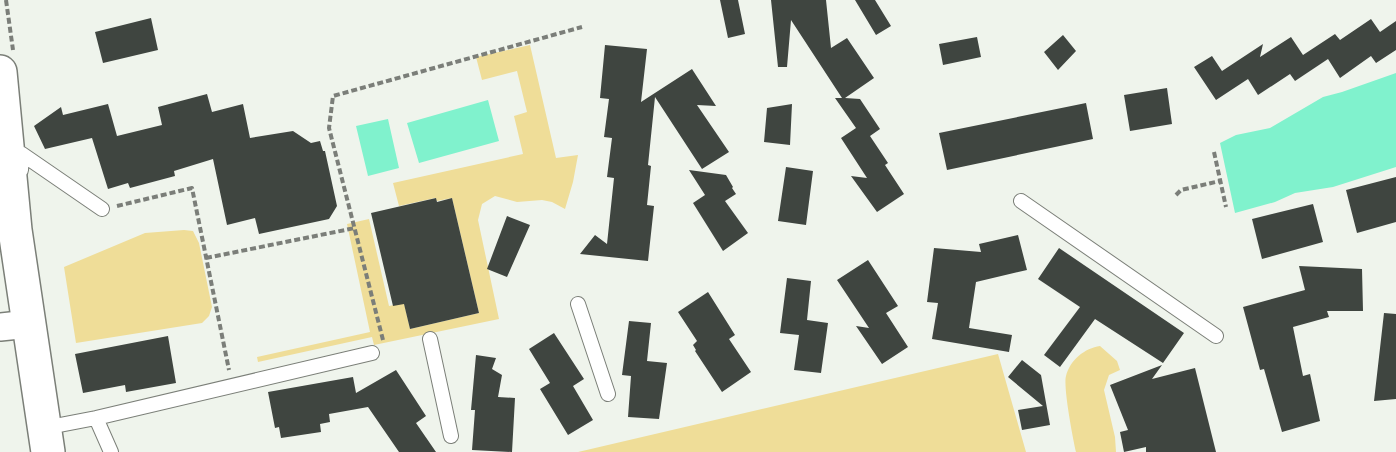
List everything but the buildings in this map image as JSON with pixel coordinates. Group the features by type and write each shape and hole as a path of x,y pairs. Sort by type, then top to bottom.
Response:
{"street":[{"path":"0,72 15,326 46,440"}],"lane":[{"path":"8,232 22,154 102,209"},
{"path":"1021,201 1215,336"},
{"path":"578,304 608,394"},
{"path":"430,339 451,436"},
{"path":"46,440 96,418 379,351"},
{"path":"96,418 111,452"}],"path":[{"path":"379,351 355,228 329,128 333,96 582,27"},
{"path":"1214,152 1226,207"},
{"path":"1176,195 1181,190 1220,181"},
{"path":"102,209 192,188 232,385"},
{"path":"207,258 355,228"}],"shaded area":[{"path":"530,45 556,158 578,155 565,209 542,200 517,202 495,196 482,204 478,220 499,319 374,345 372,337 258,362 257,357 370,332 347,224 369,219 389,306 404,303 410,329 479,313 452,198 437,201 435,198 399,206 393,183 523,154 514,116 527,112 517,71 482,80 476,57"},
{"path":"1396,73 1396,167 1333,187 1295,193 1275,202 1235,213 1220,143 1236,135 1270,128 1323,97"},
{"path":"488,100 499,141 419,163 407,123"},
{"path":"388,119 399,168 368,176 356,126"},
{"path":"193,231 199,243 212,307 209,316 202,323 76,343 64,267 145,233"},
{"path":"1100,346 1117,361 1120,370 1109,375 1104,390 1115,437 1116,452 1076,452 1067,401 1066,376 1071,365 1079,356 1089,349"},
{"path":"998,354 1026,452 578,452"}]}
